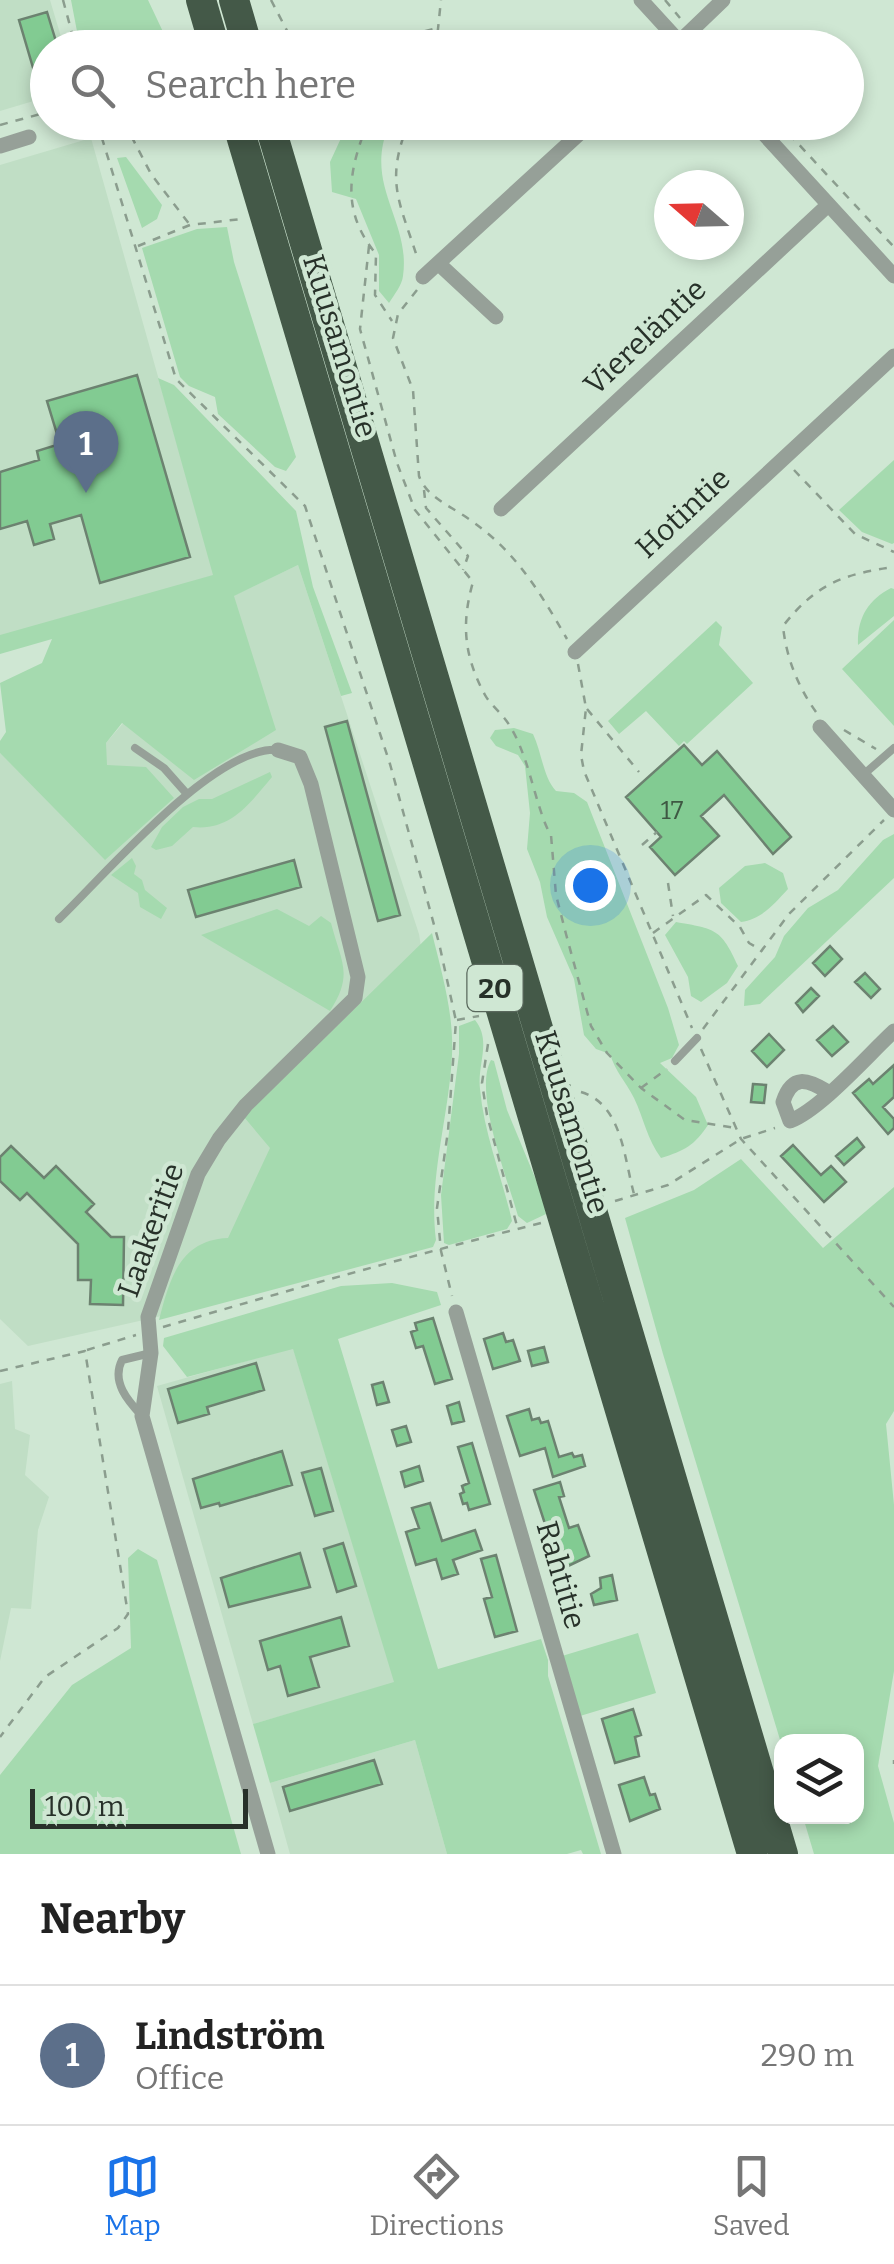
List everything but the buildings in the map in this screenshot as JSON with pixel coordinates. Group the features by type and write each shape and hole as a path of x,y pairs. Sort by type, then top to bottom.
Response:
{"highway":[{"path":"234,0 243,30"},
{"path":"201,1 210,30"},
{"name":"Kuusamontie","path":"242,140 752,1854"},
{"name":"Kuusamontie","path":"275,140 783,1854"}],"street":[{"path":"641,0 670,30"},
{"path":"694,30 724,0"},
{"path":"0,146 29,138"},
{"path":"424,277 573,140"},
{"path":"768,140 892,269"},
{"name":"Viereläntie","path":"501,509 828,206"},
{"path":"439,264 496,317"},
{"name":"Hotintie","path":"575,652 894,356"},
{"path":"818,720 894,810"},
{"name":"Laakeritie","path":"268,1854 142,1416 151,1354 148,1316 198,1174 246,1106 355,998 358,977 311,784 300,757 278,750"},
{"path":"828,1092 810,1080 793,1083 783,1102 790,1121 801,1117 894,1031"},
{"name":"Rahtitie","path":"456,1312 614,1854"}],"lane":[{"path":"135,748 164,768 187,794"},
{"path":"863,775 894,748"},
{"path":"60,919 187,794 243,756 278,750"},
{"path":"675,1061 696,1038"},
{"path":"142,1416 123,1397 118,1368 122,1360 151,1354"}],"path":[{"path":"63,0 71,30"},
{"path":"271,0 287,30"},
{"path":"430,30 437,28 441,0"},
{"path":"664,0 677,30"},
{"path":"0,125 30,117"},
{"path":"103,140 176,379 306,506 390,764 440,943 456,1020 448,1132 436,1208 456,1312"},
{"path":"133,140 151,174 190,225"},
{"path":"363,140 350,206 362,237 376,254 375,294 394,324"},
{"path":"402,140 394,183 424,277 394,324 393,338 413,390 426,508 468,556 463,572"},
{"path":"795,140 894,248"},
{"path":"137,246 190,225 227,222"},
{"path":"369,246 360,329 397,463 415,510 473,582 463,630 469,654 486,697 507,722 521,749 545,828 551,835 556,895 591,1026 606,1053 641,1088 685,1120 736,1128"},
{"path":"782,458 855,534 894,552"},
{"path":"424,488 483,529 530,576 575,652 586,708 581,755 584,771 736,1128 894,1307"},
{"path":"818,720 791,662 784,626 800,605 825,587 852,573 894,567"},
{"path":"586,708 639,772"},
{"path":"844,730 885,755"},
{"path":"696,1038 788,914 894,810"},
{"path":"642,845 657,832"},
{"path":"668,883 673,918"},
{"path":"652,934 706,895 740,927 749,943 763,951"},
{"path":"456,1020 481,1016"},
{"path":"488,1042 482,1084 518,1229"},
{"path":"641,1088 675,1061"},
{"path":"567,1088 597,1097 612,1113 634,1196"},
{"path":"609,1203 689,1174 742,1139 790,1121"},
{"path":"0,1372 85,1351 360,1269 543,1223"},
{"path":"0,1737 44,1678 118,1628 128,1614 85,1351"}],"shaded area":[{"path":"0,0 50,0 59,30 30,30 30,102 0,111"},
{"path":"92,140 214,576 0,637 0,165"},
{"path":"298,565 422,953 277,1143 206,1306 28,1346 0,1319 0,753 105,859 106,743 233,596"},
{"path":"293,1348 395,1683 253,1724 157,1386"},
{"path":"12,1381 15,1429 30,1435 25,1475 49,1497 38,1530 31,1609 11,1608 0,1661 0,1384"},
{"path":"415,1740 447,1854 290,1854 270,1783"}],"green space":[{"path":"71,0 148,0 162,30 77,30"},
{"path":"340,140 385,140 381,165 384,184 404,256 402,279 389,303 379,291 379,255 356,199 332,192 330,162"},
{"path":"126,157 162,205 157,219 142,228 117,158"},
{"path":"227,227 234,262 296,457 286,471 275,467 218,414 215,397 189,386 180,377 142,248 197,229"},
{"path":"158,378 174,385 296,511 313,587 352,693 341,696 298,565 234,596 276,730 194,780 122,723 106,743 107,765 146,767 174,798 105,860 0,753 0,741 6,732 0,683 42,663 52,639 0,654 0,635 213,575"},
{"path":"894,460 892,544 862,532 839,510"},
{"path":"891,588 894,616 858,645 866,611"},
{"path":"894,620 894,726 842,669"},
{"path":"716,621 722,627 719,645 753,683 687,744 684,741 679,746 646,711 619,734 608,721"},
{"path":"514,728 533,734 556,791 574,793 587,802 679,1045 672,1058 660,1063 696,1097 708,1125 683,1150 661,1158 610,1054 596,1049 584,1035 574,979 547,917 540,882 527,849 530,813 525,766 518,755 496,746 490,738 495,730"},
{"path":"270,772 272,777 256,796 229,820 193,827 172,846 156,850 151,847 162,827 183,807 199,799 212,799"},
{"path":"894,834 894,878 760,1004 744,1006 745,990 775,957 784,936 808,908 838,890 883,840"},
{"path":"132,858 134,874 142,880 145,890 167,908 161,919 140,907 138,893 111,875"},
{"path":"765,863 783,873 788,889 761,914 741,922 721,903 719,888 745,866"},
{"path":"277,909 309,926 321,916 331,923 344,977 330,1011 201,935"},
{"path":"676,922 715,932 727,944 738,966 727,983 701,1002 691,996 688,977 665,935"},
{"path":"432,933 452,1040 433,1247 159,1320 173,1276 188,1254 212,1240 228,1238 270,1148 244,1117"},
{"path":"475,1020 483,1036 482,1106 512,1221 507,1229 449,1245 444,1243 441,1195 459,1026"},
{"path":"491,1060 546,1214 527,1223 518,1216 489,1114 486,1093"},
{"path":"741,1159 823,1248 894,1187 894,1411 886,1424 894,1505 894,1671 878,1766 894,1823 894,1854 814,1854 805,1824 864,1824 864,1734 778,1734 663,1354 625,1218 694,1190"},
{"path":"392,1283 437,1292 441,1305 338,1339 438,1669 541,1639 548,1676 601,1854 583,1854 581,1850 567,1854 447,1854 415,1740 270,1783 253,1724 394,1682 293,1349 187,1377 163,1346 164,1338 341,1286"},
{"path":"138,1549 157,1560 241,1854 0,1854 0,1775 72,1685 131,1648 128,1558"},
{"path":"638,1633 656,1693 580,1716 562,1656"}],"place":[{"name":"Lindström","path":"86,493"}]}
